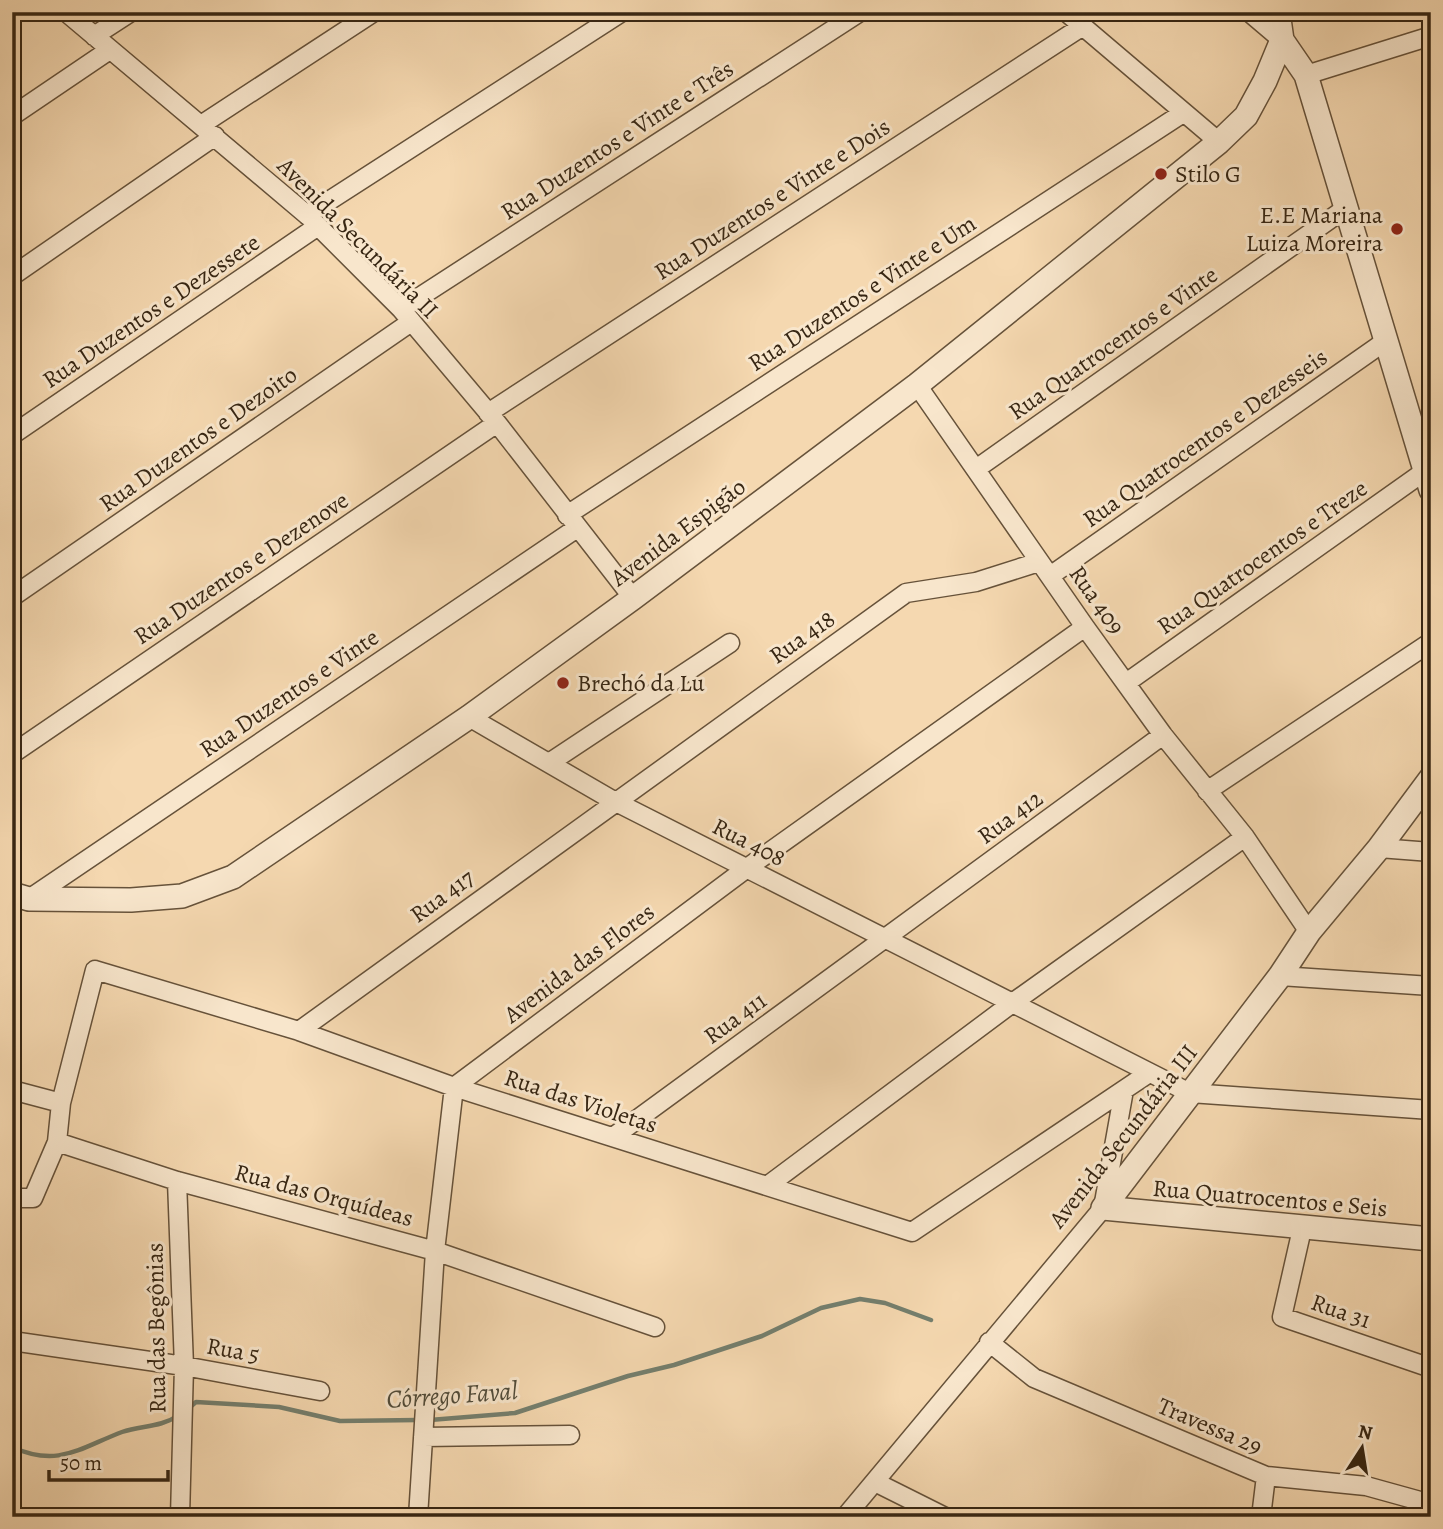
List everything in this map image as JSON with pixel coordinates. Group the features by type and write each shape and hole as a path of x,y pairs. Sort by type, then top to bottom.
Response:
{"street":[{"name":"Avenida Secundária II","path":"66,12 108,51 208,130 312,221 406,315 492,418 633,598"},
{"path":"94,36 131,12"},
{"path":"12,276 208,130 374,12"},
{"name":"Rua Duzentos e Dezessete","path":"12,435 312,221 622,12"},
{"name":"Rua Duzentos e Vinte e Três","path":"406,315 860,12"},
{"path":"1066,12 1219,142"},
{"path":"1249,12 1282,40 1306,75 1428,480"},
{"path":"1278,12 1282,40"},
{"name":"Rua Duzentos e Vinte e Dois","path":"492,418 1083,26"},
{"path":"1306,75 1431,36"},
{"name":"Avenida Espigão","path":"20,897 104,902 182,896 233,877 469,717 917,386 1219,142 1246,116 1282,40"},
{"path":"12,116 108,51"},
{"name":"Rua Duzentos e Vinte e Um","path":"573,521 1183,113"},
{"name":"Rua Quatrocentos e Vinte","path":"976,469 1346,208"},
{"name":"Rua Duzentos e Dezoito","path":"12,597 406,315"},
{"name":"Rua Quatrocentos e Dezesseis","path":"1050,576 1387,340"},
{"name":"Rua 409","path":"917,386 1085,627 1163,735 1245,837 1309,932"},
{"name":"Rua Duzentos e Dezenove","path":"12,754 492,418"},
{"name":"Rua Quatrocentos e Treze","path":"1126,683 1428,480"},
{"name":"Rua Duzentos e Vinte","path":"20,897 573,521"},
{"name":"Rua 418","path":"614,801 906,593 976,582 1039,562"},
{"name":"Avenida das Flores","path":"454,1087 747,868 1085,627"},
{"path":"1207,791 1431,642"},
{"path":"549,763 730,643"},
{"name":"Rua 408","path":"469,717 614,801 1190,1093"},
{"name":"Rua 412","path":"886,939 1163,735"},
{"name":"Avenida Secundária III","path":"845,1517 877,1483 989,1342 1103,1208 1280,976 1309,932 1379,848 1431,778"},
{"name":"Rua 417","path":"299,1031 614,801"},
{"path":"767,1186 1011,1004 1245,837"},
{"path":"1379,848 1431,852"},
{"name":"Rua 411","path":"613,1137 886,939"},
{"name":"Rua das Violetas","path":"57,1142 61,1103 95,970 299,1031 454,1087 912,1232 1149,1073"},
{"path":"1280,976 1431,986"},
{"path":"418,1517 435,1251 454,1087"},
{"path":"12,1090 61,1103"},
{"path":"1103,1208 1124,1090"},
{"path":"1190,1093 1431,1110"},
{"path":"12,1198 33,1198 57,1142"},
{"name":"Rua das Orquídeas","path":"57,1142 177,1181 435,1251 655,1327"},
{"name":"Rua das Begônias","path":"177,1181 184,1366 180,1517"},
{"name":"Rua Quatrocentos e Seis","path":"1103,1208 1302,1229 1431,1239"},
{"name":"Rua 31","path":"1302,1229 1282,1317 1431,1368"},
{"name":"Rua 5","path":"12,1341 184,1366 320,1391"},
{"name":"Travessa 29","path":"989,1342 1034,1378 1266,1476 1366,1486 1431,1504"},
{"path":"424,1437 570,1435"},
{"path":"1261,1517 1266,1476"},
{"path":"877,1483 945,1517"}],"waterway":[{"name":"Córrego Faval","path":"430,1420 515,1413 762,1336 821,1308 860,1299 885,1303 931,1320"},
{"name":"Córrego Faval","path":"189,1408 196,1402 279,1407 340,1421 418,1420"},
{"name":"Córrego Faval","path":"12,1447 28,1453 56,1456 179,1415"}],"place":[{"name":"Stilo G","path":"1161,174"},
{"name":"E.E Mariana Luiza Moreira","path":"1397,229"},
{"name":"Brechó da Lu","path":"563,683"}]}
